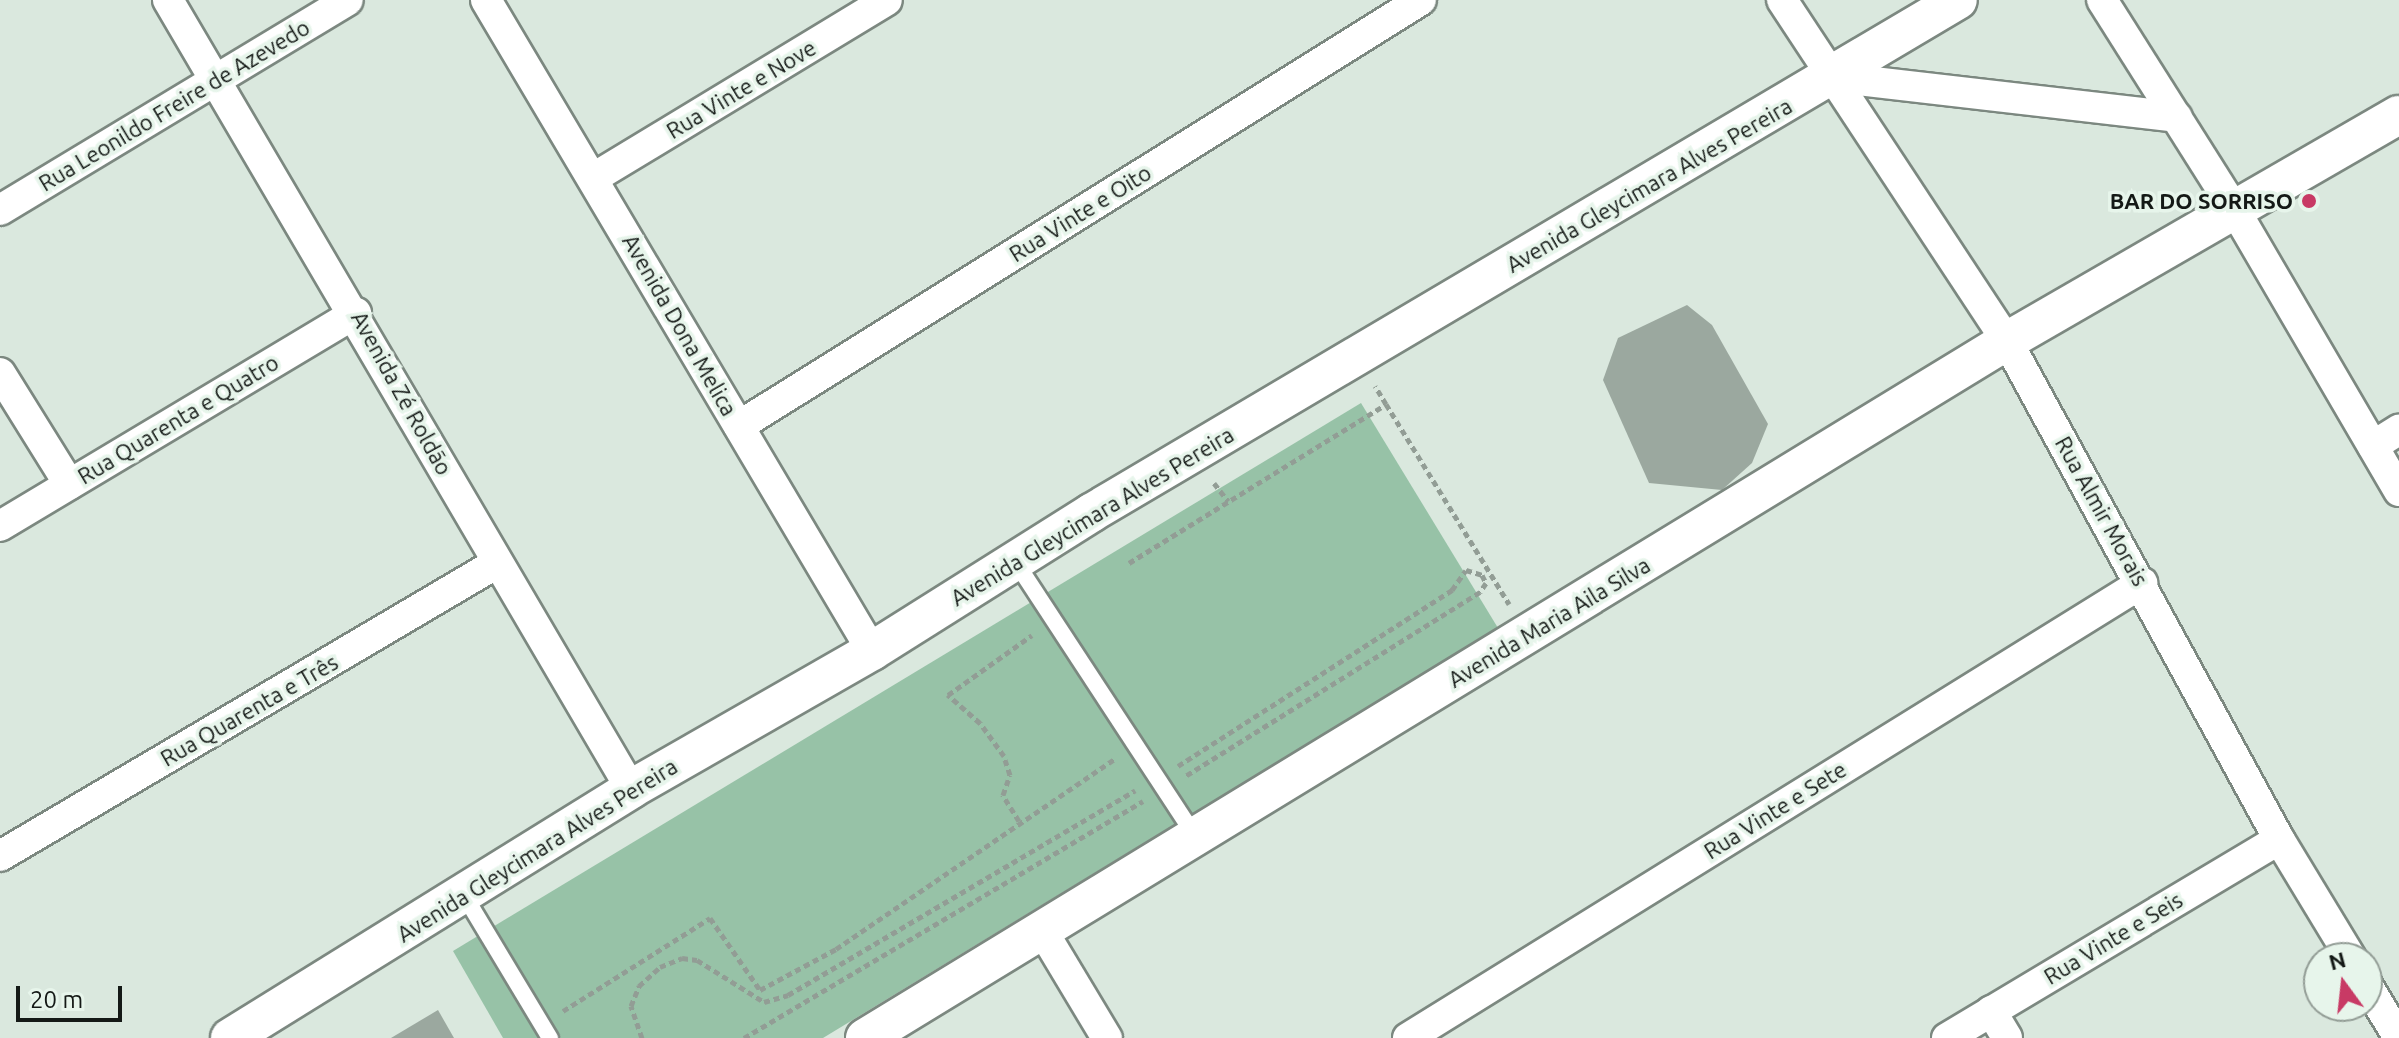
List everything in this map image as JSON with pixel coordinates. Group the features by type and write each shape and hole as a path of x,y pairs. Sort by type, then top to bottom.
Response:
{"street":[{"name":"Avenida Zé Roldão","path":"168,0 356,313 497,563 631,789"},
{"name":"Rua Leonildo Freire de Azevedo","path":"0,210 348,0"},
{"name":"Avenida Dona Melica","path":"486,0 595,177 872,651"},
{"name":"Rua Vinte e Nove","path":"595,177 887,0"},
{"name":"Rua Vinte e Oito","path":"739,426 1421,0"},
{"name":"Rua Almir Morais","path":"1782,0 2007,341 2142,583 2279,839 2341,942"},
{"name":"Avenida Gleycimara Alves Pereira","path":"230,1038 631,789 872,651 1015,561 1958,0"},
{"path":"2102,0 2236,212 2399,491"},
{"path":"1832,77 2177,117"},
{"name":"Avenida Maria Aila Silva","path":"865,1038 2007,341 2236,212 2399,115"},
{"name":"Rua Quarenta e Quatro","path":"0,526 356,313"},
{"path":"0,373 69,484"},
{"path":"2373,446 2399,430"},
{"name":"Rua Quarenta e Três","path":"0,856 497,563"},
{"name":"Rua Vinte e Sete","path":"1408,1038 2142,583"},
{"name":"Rua Vinte e Seis","path":"1947,1038 2279,839"},
{"path":"1042,930 1107,1038"},
{"path":"1991,1011 2007,1038"},
{"path":"2383,1012 2399,1038"}],"lane":[{"path":"1015,561 1195,836"},
{"path":"464,895 546,1031"}],"path":[{"path":"1356,357 1528,635"},
{"path":"1129,563 1386,404"},
{"path":"1019,821 1003,795 1010,775 1004,756 980,723 948,695 1056,620"},
{"path":"546,1031 710,918 760,990 836,949 1019,821 1136,746"},
{"path":"642,1038 631,1006 639,986 660,967 682,958 697,960 764,1002 788,995 1158,778"}],"green space":[{"path":"1361,403 1498,628 823,1038 503,1038 453,951"}],"building":[{"path":"1687,305 1712,325 1768,424 1752,463 1722,490 1649,483 1603,380 1618,338"},
{"path":"438,1010 454,1038 391,1038"}],"place":[{"name":"BAR DO SORRISO","path":"2309,201"}]}
